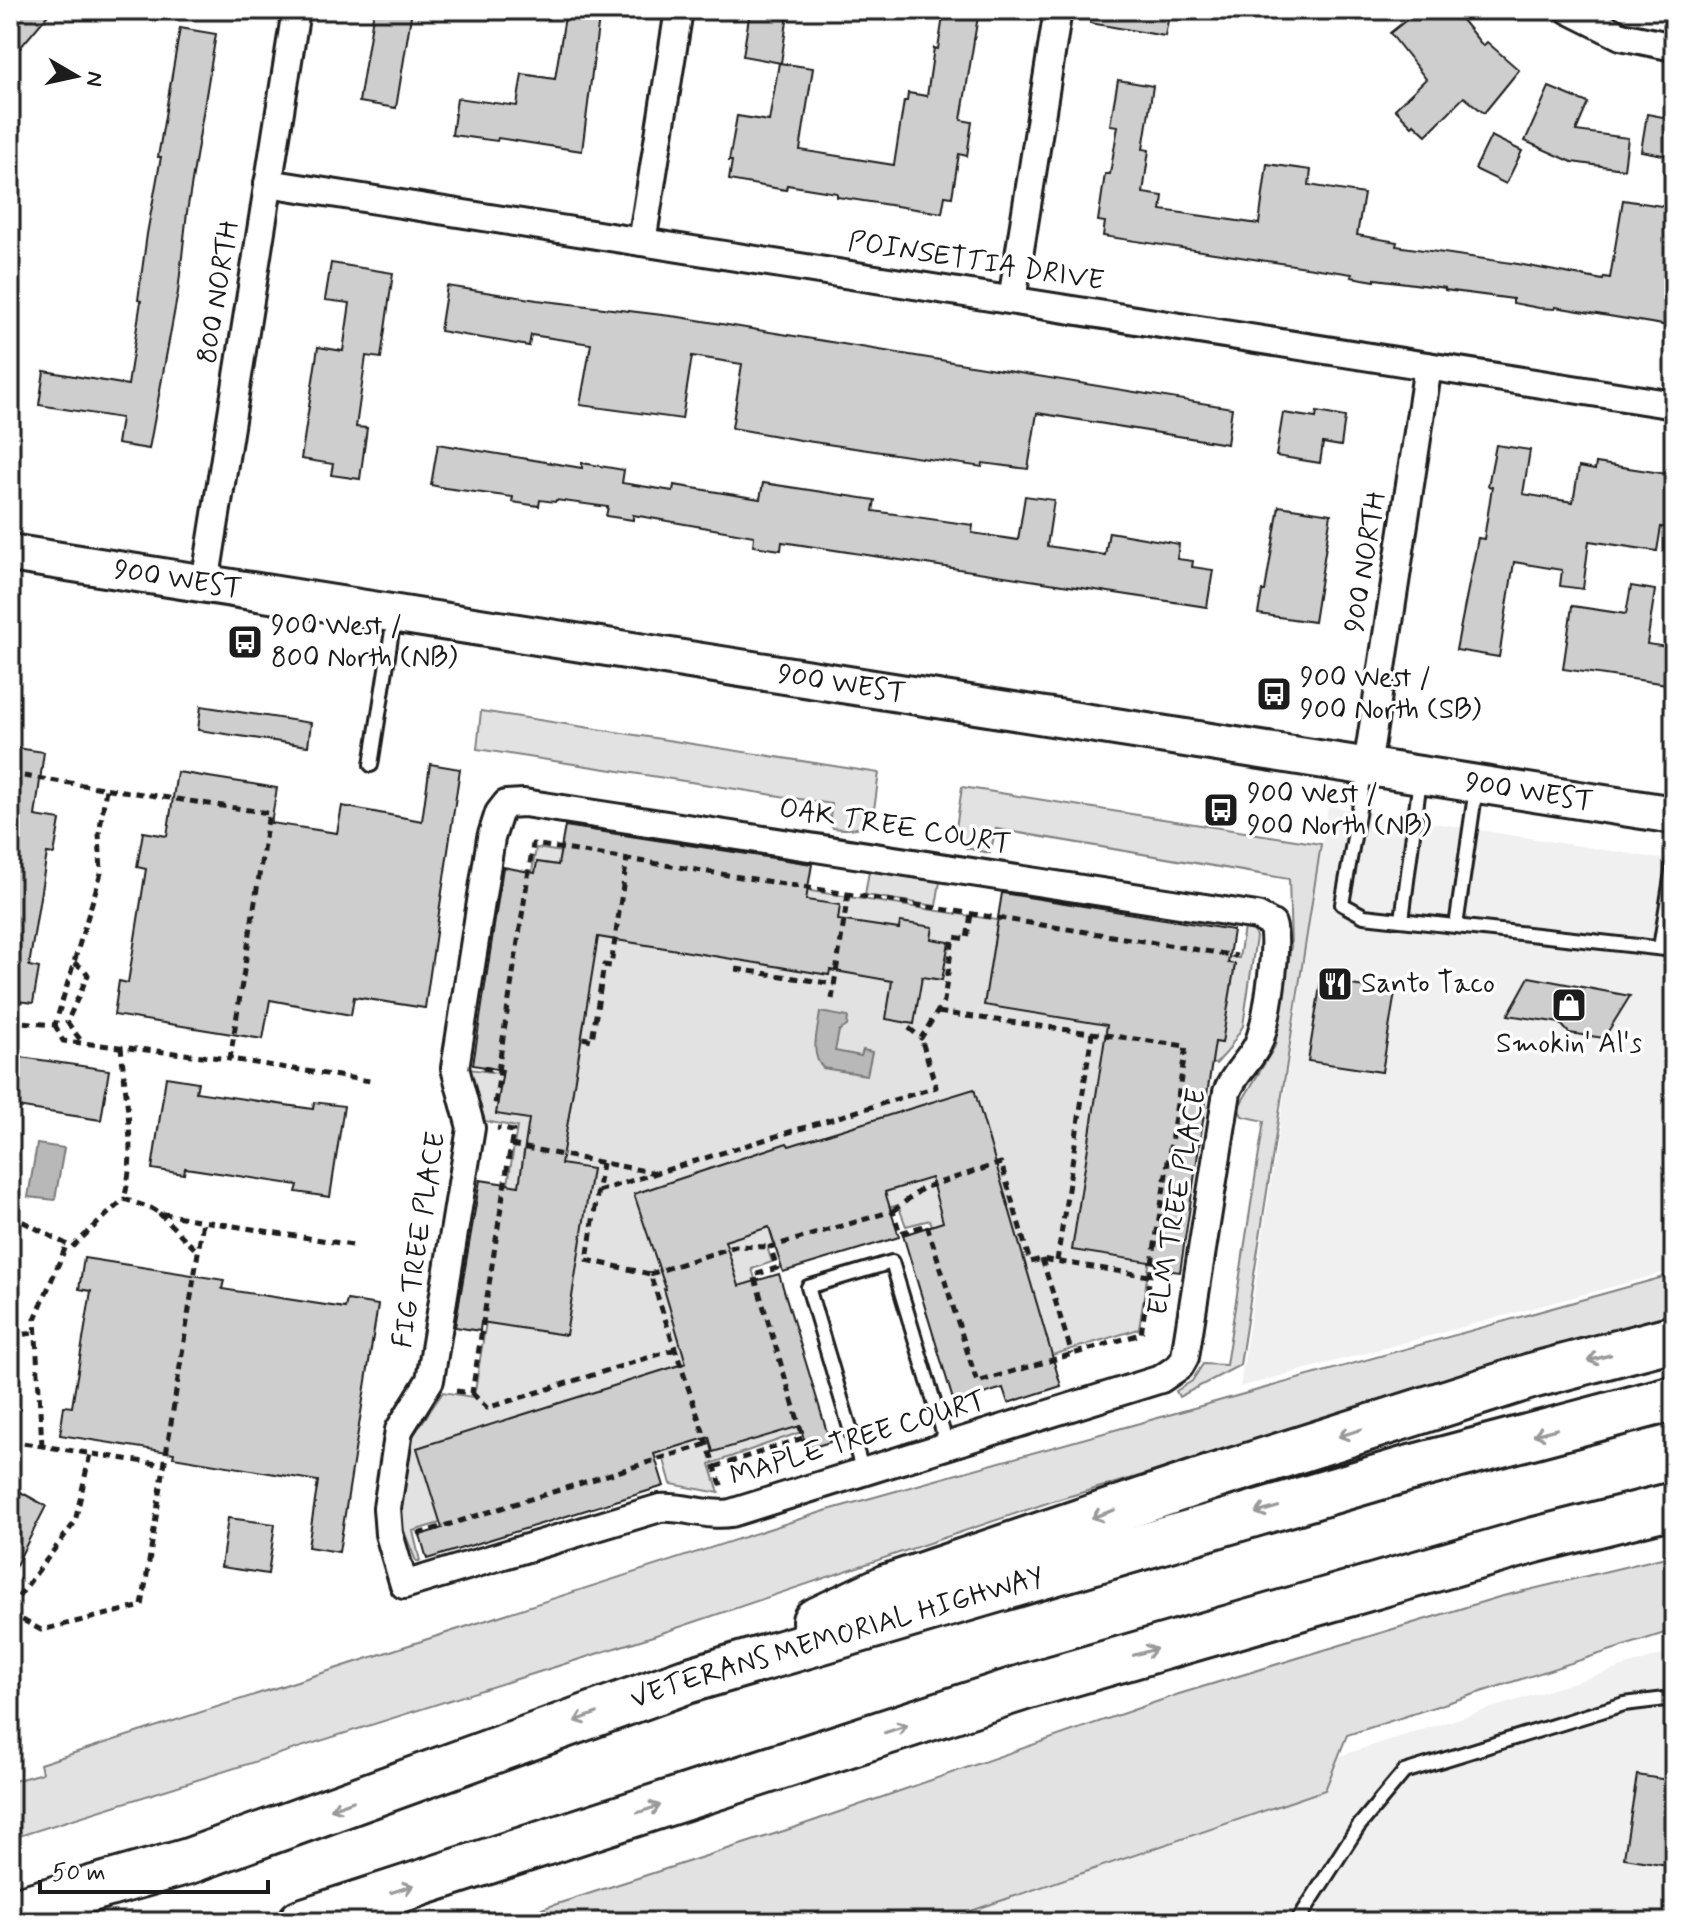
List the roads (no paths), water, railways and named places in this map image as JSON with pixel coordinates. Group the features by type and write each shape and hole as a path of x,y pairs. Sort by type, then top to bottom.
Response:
{"highway":[{"path":"686,1681 887,1587 1195,1483 1488,1389 1674,1338"},
{"name":"VETERANS MEMORIAL HIGHWAY","path":"10,1912 189,1861 686,1681 1391,1474 1674,1398"},
{"path":"301,1922 1028,1686 1520,1544 1674,1505"}],"main road":[{"name":"900 WEST","path":"10,553 1674,815"}],"street":[{"name":"800 NORTH","path":"205,584 296,10"},
{"path":"642,242 679,10"},
{"path":"1012,300 1058,10"},
{"path":"1569,10 1621,36 1674,47"},
{"name":"POINSETTIA DRIVE","path":"268,183 1674,405"},
{"name":"900 NORTH","path":"1367,767 1428,366"},
{"name":"OAK TREE COURT","path":"506,804 541,804 1196,906 1257,916 1272,924"},
{"name":"FIG TREE PLACE","path":"404,1585 389,1534 387,1508 399,1430 427,1390 432,1371 471,1128 456,1075 456,1063 491,838 499,813 506,804"},
{"name":"ELM TREE PLACE","path":"1185,1357 1227,1092 1231,1080 1253,1053 1264,1026 1276,942 1272,924"},
{"name":"MAPLE TREE COURT","path":"404,1585 660,1508 673,1507 719,1515 731,1513 1161,1379 1180,1366 1185,1357"}],"lane":[{"path":"371,765 395,614"},
{"path":"1367,767 1342,904 1364,916 1674,950"},
{"path":"1402,920 1421,776"},
{"path":"1456,926 1477,785"},
{"path":"1660,948 1674,859"},
{"path":"863,1472 808,1287 892,1262 947,1445"},
{"path":"1297,1922 1358,1827 1404,1772 1624,1704 1674,1698"}],"place":[{"name":"900 West / 800 North (NB)","path":"245,642"},
{"name":"900 West / 900 North (SB)","path":"1274,694"},
{"name":"900 West / 900 North (NB)","path":"1221,810"},
{"name":"Santo Taco","path":"1335,984"},
{"name":"Smokin' Al's","path":"1569,1005"}]}
